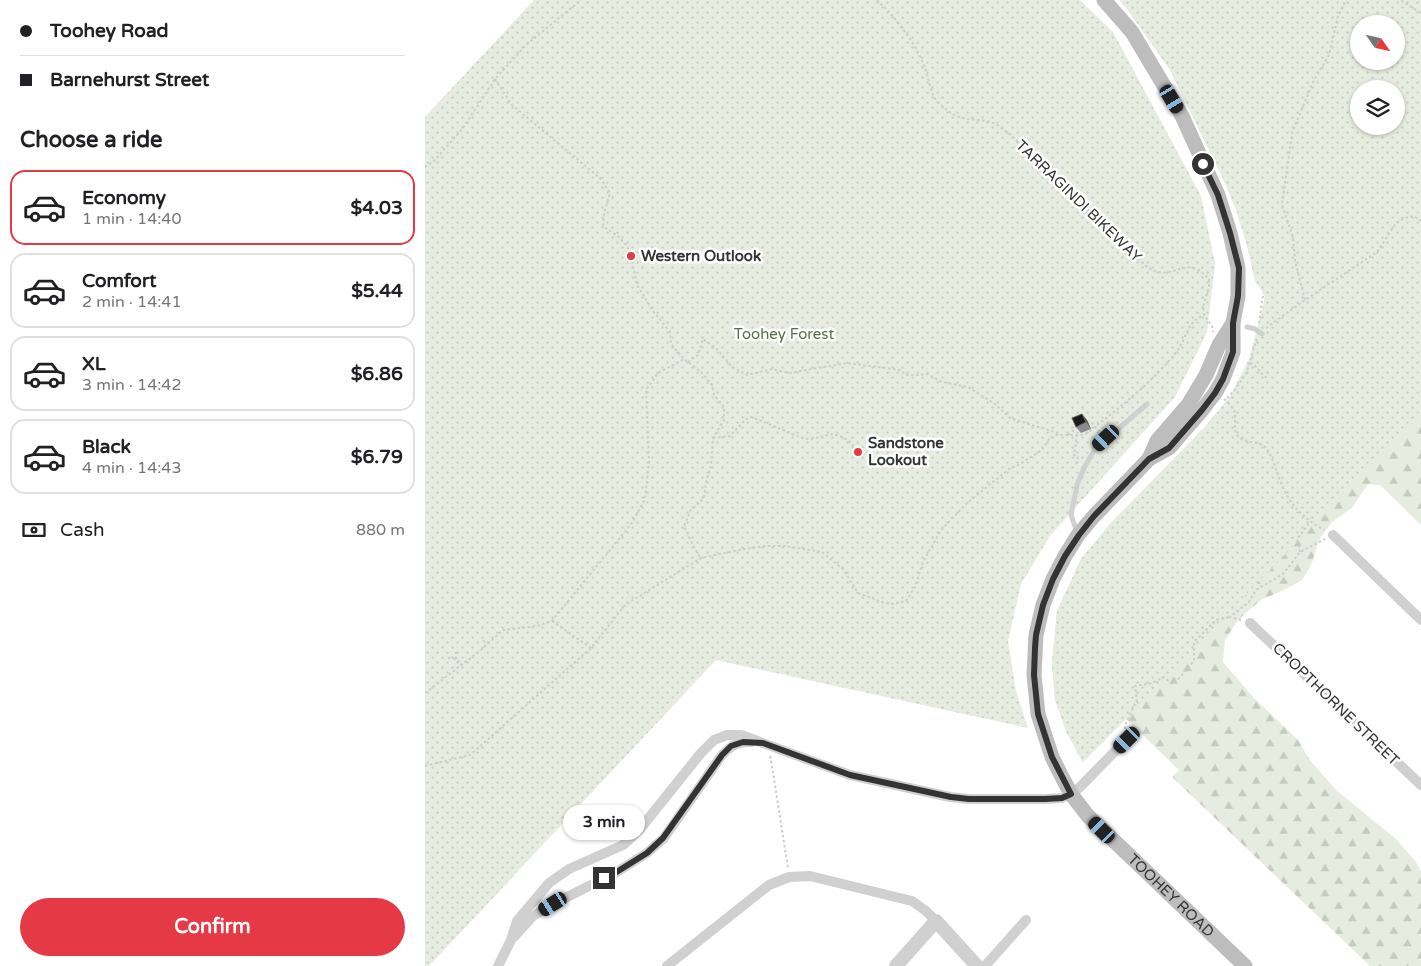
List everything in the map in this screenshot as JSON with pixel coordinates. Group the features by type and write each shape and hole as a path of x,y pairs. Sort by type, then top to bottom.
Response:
{"main road":[{"name":"TOOHEY ROAD","path":"1104,0 1132,32 1182,116 1218,195 1239,268 1240,325 1219,344 1206,376 1188,405 1157,441 1149,459 1094,516 1065,556 1053,579 1043,605 1036,635 1034,675 1038,714 1052,757 1071,794 1088,816 1239,964"}],"street":[{"path":"1333,535 1421,620"},
{"name":"CROPTHORNE STREET","path":"1250,623 1421,785"},
{"path":"498,966 511,940 517,921 549,884 569,869 623,845 655,813 701,753 714,740 727,735 741,735 850,775 951,797 969,799 1062,798 1079,788 1128,738"},
{"path":"511,940 533,916 615,873 647,853 663,838 722,755 731,746 743,742 763,743"},
{"path":"667,966 769,885 789,877 810,876 911,902 926,911 977,966"},
{"path":"985,966 1026,920"},
{"path":"896,966 936,921"}],"lane":[{"path":"1240,325 1255,329 1262,334"},
{"path":"1079,535 1071,515 1077,485 1084,468 1095,449 1147,404"}],"path":[{"path":"425,167 434,161 463,128 495,79 526,45 581,0"},
{"name":"TARRAGINDI BIKEWAY","path":"877,0 906,33 923,63 936,100 955,115 966,119 984,120 993,123 1012,136 1147,267 1162,273 1188,266 1195,267 1203,272 1209,279 1209,287 1203,307 1204,315"},
{"path":"1305,300 1295,261 1293,237 1282,205 1292,132 1313,82 1329,56 1337,16 1346,0"},
{"path":"1402,1 1421,13"},
{"path":"495,79 512,105 600,178 610,193 604,213 603,226 619,237 627,246 637,285 653,311 670,332 671,344 712,385 714,395 724,407 724,420 713,438 711,465 704,498 690,511 684,527 692,539 696,553 701,558"},
{"path":"1225,400 1241,383 1250,363 1256,341 1266,328 1377,252 1396,223 1414,216 1421,221"},
{"path":"1258,326 1263,296"},
{"path":"425,766 470,755 591,648 625,606 701,558 767,546 785,546 823,552 843,569 858,593 885,603 893,604 906,601 915,587 923,562 941,530 967,503 1009,469 1042,450 1049,439 1056,435 1084,435 1151,382 1179,349 1191,323 1204,315 1212,326 1213,337"},
{"path":"688,362 699,355 703,339 718,350 731,367 747,375 772,369 789,373 847,363 900,370 906,375 927,374 942,382 968,387 995,404 1011,418 1063,435"},
{"path":"425,693 485,647 503,630 537,626 552,621 632,523 645,499 649,461 646,390 658,373 684,359"},
{"path":"1250,363 1255,366 1261,375 1269,379"},
{"path":"1221,397 1233,407 1236,418 1235,431 1238,436 1244,440 1260,443 1267,449 1288,498 1311,522 1333,535"},
{"path":"713,438 730,436 746,419 752,417 802,438 811,439 832,434 840,436 849,441 858,452"},
{"path":"1068,435 1091,422 1098,429"},
{"path":"1073,435 1074,430"},
{"path":"1076,464 1080,456 1074,455 1077,435"},
{"path":"1300,552 1297,539 1311,522"},
{"path":"1128,738 1125,725 1137,700 1135,686 1152,683 1164,677 1174,684 1194,661 1194,642 1216,620 1230,617 1249,602 1256,590 1283,574 1300,552 1333,535"},
{"path":"1230,617 1250,623"},
{"path":"552,621 591,648"},
{"path":"484,640 485,647"},
{"path":"456,652 456,659"},
{"path":"448,658 456,659 462,665"},
{"path":"763,743 771,760 789,877"}],"green space":[{"name":"Toohey Forest","path":"534,0 1080,0 1113,32 1201,196 1215,263 1207,332 1175,397 1050,536 1021,584 1008,641 1016,691 1028,728 716,660 429,966 425,966 425,117"},
{"path":"1119,0 1421,0 1421,525 1380,485 1368,484 1352,508 1332,522 1320,538 1311,565 1302,580 1261,600 1238,620 1225,640 1223,662 1253,697 1298,740 1309,759 1336,790 1396,839 1416,862 1421,872 1421,966 1370,966 1172,777 1179,770 1126,719 1083,762 1067,733 1055,700 1052,663 1057,611 1081,559 1110,524 1204,428 1229,398 1245,411 1265,296 1236,209 1170,70"},
{"path":"1119,0 1421,0 1421,415 1083,762 1067,733 1055,700 1052,663 1057,611 1081,559 1110,524 1204,428 1229,398 1249,359 1265,296 1255,281 1236,209 1170,70"}],"building":[{"path":"1082,414 1086,422 1076,427 1072,418"}],"place":[{"name":"Western Outlook","path":"631,256"},
{"name":"Sandstone Lookout","path":"858,452"}],"route":[{"path":"604,878 647,853 663,838 722,755 731,746 743,742 763,743 850,775 951,797 969,799 1045,799 1062,798 1071,794 1052,757 1038,714 1034,675 1035,648 1043,605 1053,579 1079,535 1094,516 1149,459 1169,448 1202,410 1223,379 1233,352 1233,323 1238,296 1239,268 1218,195 1203,164"}]}
